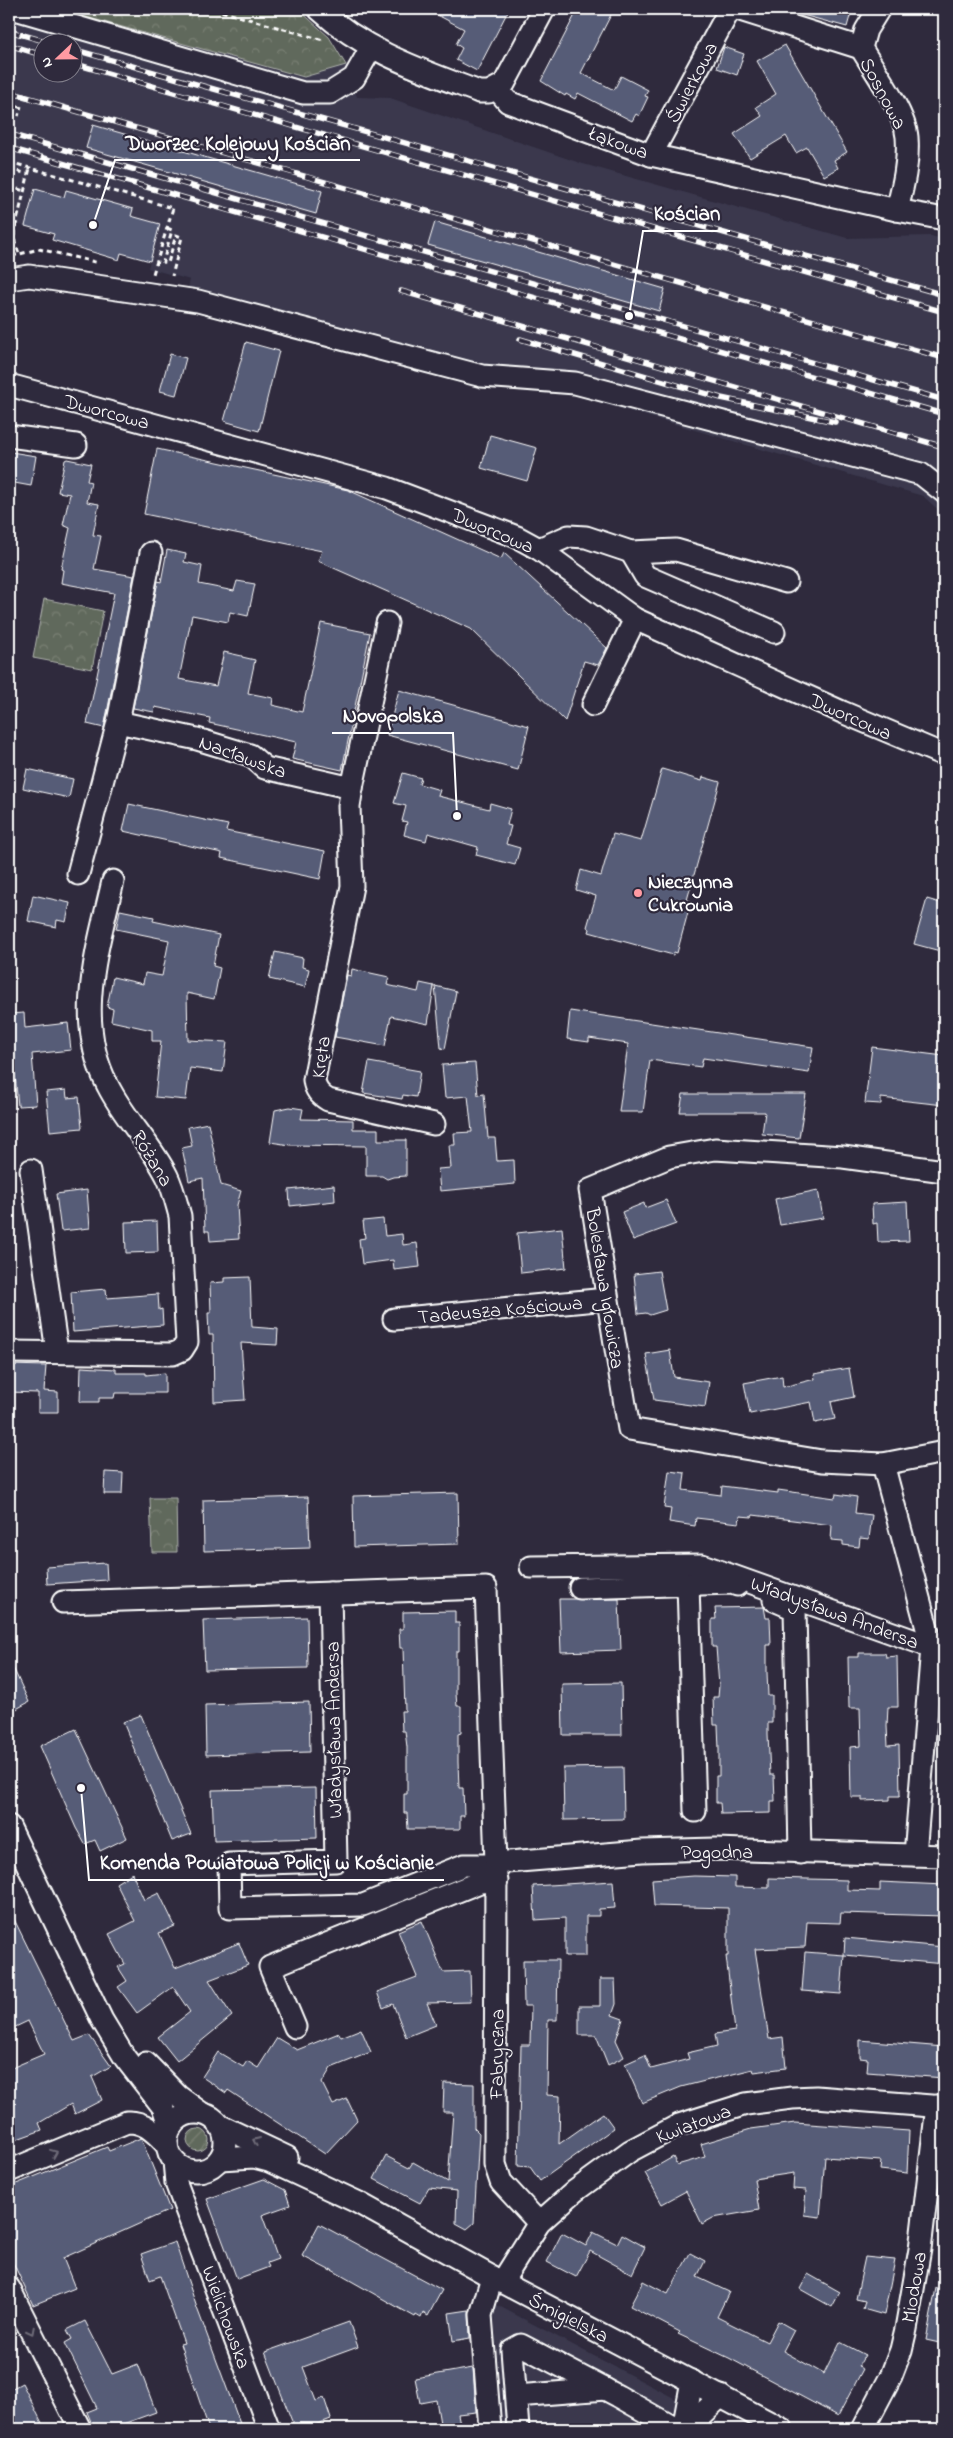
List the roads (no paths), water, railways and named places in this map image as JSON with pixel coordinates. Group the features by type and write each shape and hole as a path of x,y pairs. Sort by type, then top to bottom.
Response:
{"street":[{"path":"15,9 303,93 330,93 354,78 371,48"},
{"path":"319,9 349,35 371,48 411,67 479,92 489,92 497,89 509,76 544,9"},
{"name":"Świerkowa","path":"651,155 730,9"},
{"path":"737,9 861,48"},
{"name":"Sosnowa","path":"879,9 866,30 861,48 901,117 907,136 906,170 897,210"},
{"name":"Łąkowa","path":"497,89 508,102 651,155 944,219"},
{"path":"9,280 29,276 189,299 482,376 575,382 921,474 944,492"},
{"name":"Dworcowa","path":"9,385 387,488 517,537 539,549 635,619 842,712 944,755"},
{"path":"9,436 76,445"},
{"path":"539,549 569,536 586,537 631,552 676,550 786,582"},
{"path":"631,552 645,576 774,632"},
{"path":"78,874 118,722 152,553"},
{"path":"593,705 635,619"},
{"path":"352,788 387,623"},
{"name":"Nacławska","path":"118,722 197,739 250,755 265,768 352,788"},
{"name":"Kręta","path":"352,788 349,806 352,886 314,1080 315,1087 320,1095 328,1100 434,1124"},
{"name":"Różana","path":"9,1352 173,1354 182,1350 187,1342 180,1216 175,1195 166,1175 108,1086 96,1058 90,1029 93,971 113,881"},
{"name":"Bolesława Igłowicza","path":"944,1170 843,1156 715,1150 669,1157 590,1190 629,1429 822,1461 883,1464 944,1452"},
{"path":"31,1170 57,1352"},
{"name":"Tadeusza Kościowa","path":"394,1319 607,1299"},
{"path":"883,1464 932,1647"},
{"name":"Władysława Andersa","path":"530,1568 702,1565 932,1647 915,1855"},
{"name":"Władysława Andersa","path":"580,1588 732,1583 795,1609 800,1852"},
{"path":"688,1584 695,1811"},
{"path":"63,1602 486,1588 497,1870 480,1882 270,1967 295,2028"},
{"name":"Władysława Andersa","path":"330,1593 336,1861 229,1864 230,1908 363,1905 464,1865 497,1870"},
{"path":"9,1826 82,1976 140,2056 178,2096 200,2112 208,2115 221,2126 226,2142 220,2159 206,2169 198,2171 181,2166 171,2145 150,2128 135,2122 127,2122 9,2171"},
{"name":"Pogodna","path":"497,1870 642,1851 715,1849 944,1856"},
{"name":"Fabryczna","path":"497,1870 495,2164 501,2182 539,2223"},
{"name":"Wielichowska","path":"82,1976 102,2020 124,2058 163,2107 176,2183 269,2429"},
{"name":"Kwiatowa","path":"490,2429 481,2315 497,2280 539,2223 575,2191 630,2151 658,2134 721,2110 770,2100 816,2097 940,2107"},
{"name":"Miodowa","path":"863,2429 891,2376 906,2329 920,2249 940,2107"},
{"path":"171,2145 182,2116 200,2112"},
{"name":"Śmigielska","path":"221,2126 274,2150 327,2181 357,2202"},
{"name":"Śmigielska","path":"220,2159 254,2157 268,2161 357,2202 497,2280 782,2429"},
{"path":"185,2204 189,2186 198,2171"},
{"path":"9,2288 80,2429"},
{"path":"518,2429 512,2350 521,2345 676,2429"},
{"path":"685,2429 692,2381"},
{"path":"516,2396 605,2389"},
{"path":"685,2429 721,2396"}],"railway":[{"path":"9,31 32,37"},
{"path":"9,45 32,52"},
{"path":"82,52 944,295"},
{"path":"82,66 944,312"},
{"path":"9,92 944,358"},
{"path":"9,134 944,400"},
{"path":"9,148 944,414"},
{"path":"401,291 944,447"},
{"path":"520,339 721,398 835,422"}],"place":[{"name":"Dworzec Kolejowy Kościan","path":"93,225"},
{"name":"Kościan","path":"629,316"},
{"name":"Novopolska","path":"457,816"},
{"name":"Nieczynna Cukrownia","path":"638,893"},
{"name":"Komenda Powiatowa Policji w Kościanie","path":"81,1788"}]}
